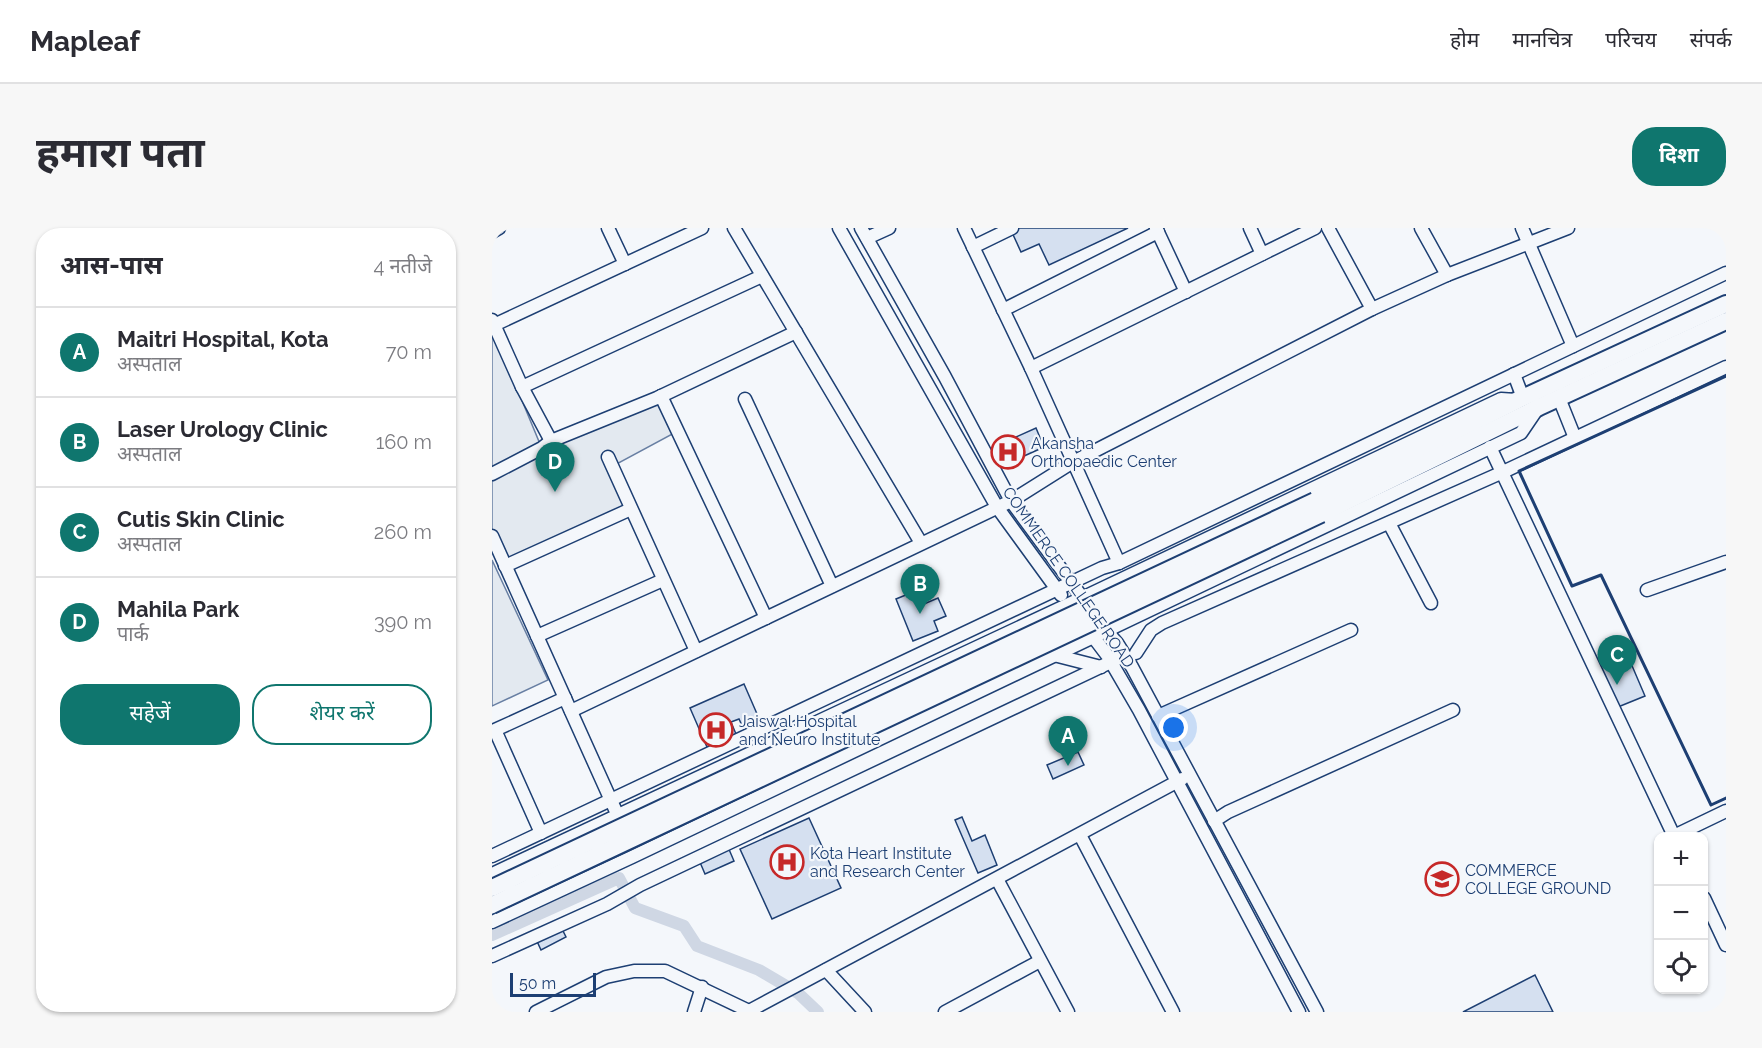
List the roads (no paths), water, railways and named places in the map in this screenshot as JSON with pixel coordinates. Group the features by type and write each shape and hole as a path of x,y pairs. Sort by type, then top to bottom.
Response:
{"main road":[{"path":"492,905 1318,508 1520,399 1726,304"},
{"path":"492,888 1726,321"}],"street":[{"path":"492,231 499,228"},
{"path":"608,228 625,264"},
{"path":"550,441 522,387 493,322 702,228"},
{"path":"734,228 921,543"},
{"name":"COMMERCE COLLEGE ROAD","path":"839,228 997,507 1056,590 1093,636 1106,664 1177,782 1299,1012"},
{"path":"889,228 864,233 1011,501 1105,630 1133,649"},
{"path":"963,228 1031,368 1119,563"},
{"path":"973,247 1012,228"},
{"path":"1250,228 1262,254"},
{"path":"1031,368 1315,228"},
{"path":"1329,228 1371,309"},
{"path":"1421,228 1447,275"},
{"path":"1522,228 1573,346"},
{"path":"571,711 1011,501 1073,462 1371,309 1447,275 1568,228"},
{"path":"1003,310 1157,230 1186,292"},
{"path":"492,856 1072,582 1119,563 1726,273"},
{"path":"522,387 762,276"},
{"path":"492,474 542,448 550,441 661,396 796,332"},
{"path":"492,956 607,904 640,885 1106,664 1133,649 1151,630 1162,623 1389,523 1501,468 1575,438 1726,367"},
{"path":"492,874 1068,605 1501,399 1520,399 1514,374"},
{"path":"661,396 766,618"},
{"path":"1559,398 1575,438"},
{"path":"745,399 832,586"},
{"path":"492,922 633,857 1155,606 1491,449 1521,433 1539,407"},
{"path":"1491,449 1672,832"},
{"path":"608,457 696,651"},
{"path":"506,566 631,509"},
{"path":"1389,523 1431,603"},
{"path":"492,536 618,816"},
{"path":"1647,590 1726,562"},
{"path":"537,636 663,580"},
{"path":"1021,606 1030,622"},
{"path":"1155,606 1133,649 1132,667 1317,1012"},
{"path":"1158,716 1351,630"},
{"path":"1054,655 1106,664"},
{"path":"541,833 494,727 565,698"},
{"path":"1214,821 1228,812 1453,710"},
{"path":"536,1012 606,977 634,971 665,971 751,1011 1189,775"},
{"path":"1682,832 1726,811"},
{"path":"1080,835 1173,1012"},
{"path":"997,879 1068,1012"},
{"path":"1708,907 1726,945"},
{"path":"945,1012 1040,961"},
{"path":"826,970 864,1012"},
{"path":"694,1012 702,987"}],"waterway":[{"path":"492,935 619,878 635,908 684,926 697,946 759,970 798,993 818,1012"}],"place":[{"name":"Akansha Orthopaedic Center","path":"1008,452"},
{"name":"Mahila Park","path":"555,492"},
{"name":"Laser Urology Clinic","path":"920,614"},
{"name":"Cutis Skin Clinic","path":"1617,685"},
{"name":"Jaiswal Hospital and Neuro Institute","path":"716,730"},
{"name":"Maitri Hospital, Kota","path":"1068,766"},
{"name":"Kota Heart Institute and Research Center","path":"787,862"},
{"name":"COMMERCE COLLEGE GROUND","path":"1442,879"}]}
